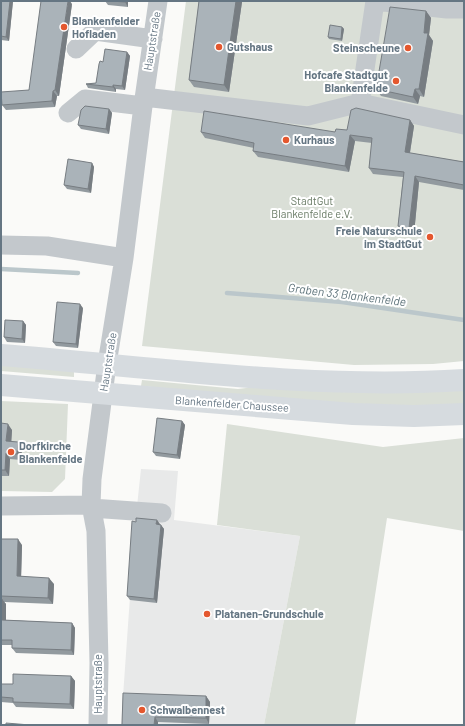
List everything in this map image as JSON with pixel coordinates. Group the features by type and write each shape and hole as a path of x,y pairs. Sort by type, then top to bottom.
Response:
{"main road":[{"path":"1,355 260,379 375,382 464,380"},
{"name":"Blankenfelder Chaussee","path":"1,385 353,414 414,416 464,414"}],"street":[{"name":"Hauptstraße","path":"98,725 96,531 91,506 92,479 107,364 124,258 143,102 158,1"},
{"path":"360,103 375,1 447,9 464,9"},
{"path":"76,49 95,31 153,39"},
{"path":"68,113 85,99 143,102 308,116 360,103 464,125"},
{"path":"1,244 47,246 124,258"},
{"path":"1,506 91,506 162,513"}],"shaded area":[{"name":"Platanen-Grundschule","path":"141,469 178,471 174,520 300,536 264,725 121,725 135,525"}],"green space":[{"name":"StadtGut Blankenfelde e.V.","path":"186,1 464,1 464,361 433,364 354,365 142,346"},
{"path":"1,363 74,370 74,377 1,371"},
{"path":"142,380 238,389 263,386 464,388 464,405 422,407 338,405 141,386"},
{"path":"1,401 68,404 65,479 52,492 1,491"},
{"path":"227,424 383,447 464,438 464,531 387,518 355,725 264,725 300,536 217,525"}],"building":[{"path":"1,1 10,1 6,37 1,36"},
{"path":"41,1 68,1 55,90 53,91 52,101 2,105 1,92 29,90"},
{"name":"Gutshaus","path":"199,1 236,1 224,85 189,80"},
{"name":"Steinscheune","path":"390,7 426,11 424,33 428,33 419,89 415,89 413,97 376,89"},
{"path":"330,25 342,27 341,39 328,37"},
{"path":"105,49 127,52 122,86 113,85 113,87 86,84 96,83 99,64 100,61 103,62"},
{"path":"85,106 109,109 106,129 78,125 81,110"},
{"path":"356,108 410,120 405,152 464,162 464,185 415,176 409,228 398,226 404,172 369,168 372,138 350,135 345,166 253,151 254,143 201,132 204,111 335,132 336,129 347,130 351,110"},
{"path":"68,159 92,163 88,189 64,185"},
{"path":"57,302 80,304 76,344 53,342"},
{"path":"5,320 23,321 22,339 4,337"},
{"path":"157,418 182,421 177,455 153,452"},
{"path":"1,423 8,424 6,441 18,442 17,454 6,453 5,470 1,470"},
{"path":"136,518 157,520 156,524 161,525 154,599 127,596 132,521 136,522"},
{"path":"1,539 18,539 17,576 49,578 48,598 1,596"},
{"path":"1,599 2,620 72,623 71,650 12,648 12,640 1,640"},
{"path":"13,674 71,676 70,704 13,702 13,698 1,697 1,684 13,684"},
{"path":"123,693 206,696 206,718 155,717 154,725 122,725"},
{"path":"6,723 30,725 6,725"}],"waterway":[{"name":"Graben 33 Blankenfelde","path":"1,269 78,273"},
{"name":"Graben 33 Blankenfelde","path":"227,293 342,302 464,320"}],"place":[{"name":"Blankenfelder Hofladen","path":"64,27"},
{"name":"Gutshaus","path":"219,47"},
{"name":"Steinscheune","path":"408,48"},
{"name":"Hofcafe Stadtgut Blankenfelde","path":"396,81"},
{"name":"Kurhaus","path":"286,140"},
{"name":"Freie Naturschule im StadtGut","path":"430,237"},
{"name":"Dorfkirche Blankenfelde","path":"11,452"},
{"name":"Platanen-Grundschule","path":"207,614"},
{"name":"Schwalbennest","path":"142,710"}]}
